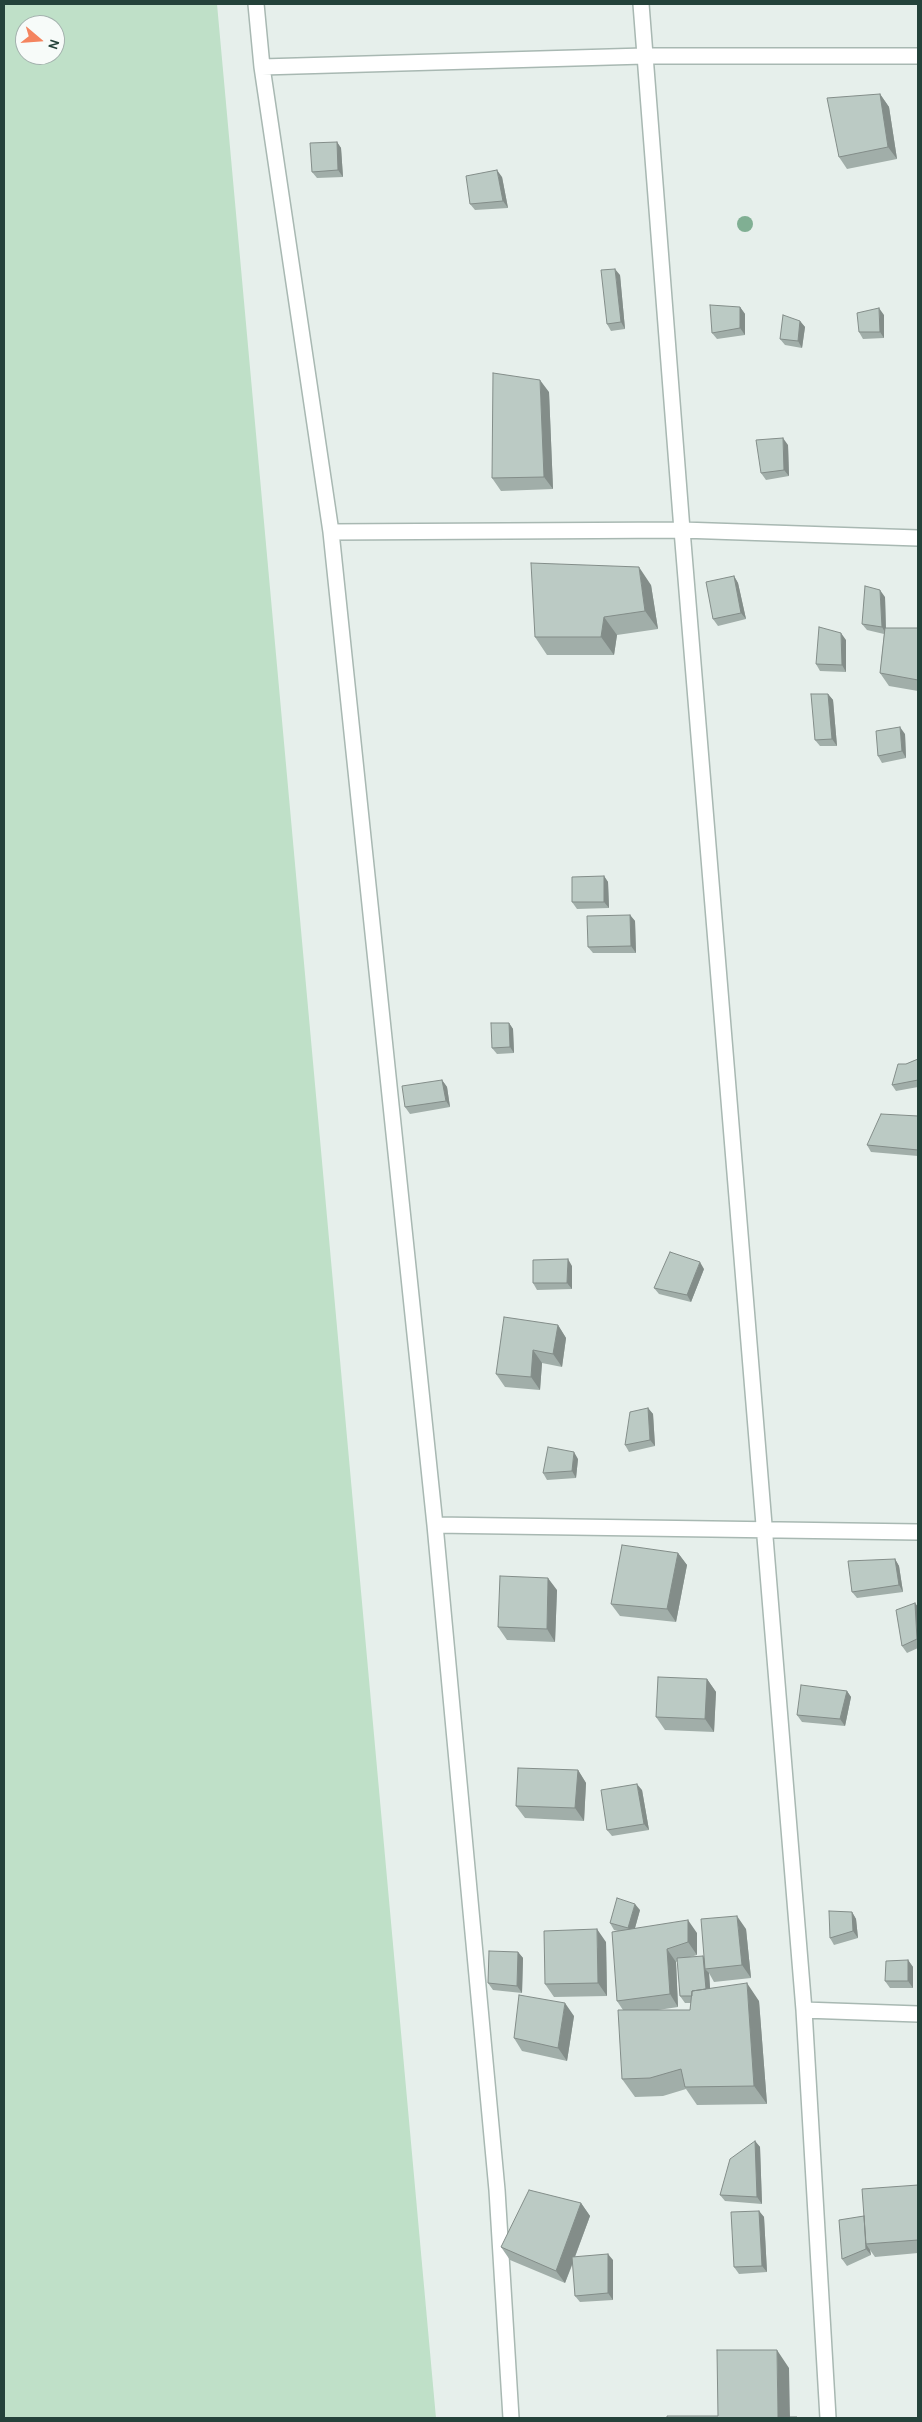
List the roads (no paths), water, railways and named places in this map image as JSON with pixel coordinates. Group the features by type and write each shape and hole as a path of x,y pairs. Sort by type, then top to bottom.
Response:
{"street":[{"path":"256,4 262,67 331,532 436,1525 498,2190 511,2418"},
{"path":"641,4 682,530 804,2010 828,2418"},
{"path":"262,67 644,56 918,56"},
{"path":"331,532 682,530 918,538"},
{"path":"436,1525 765,1528 918,1532"},
{"path":"804,2010 918,2014"}]}
